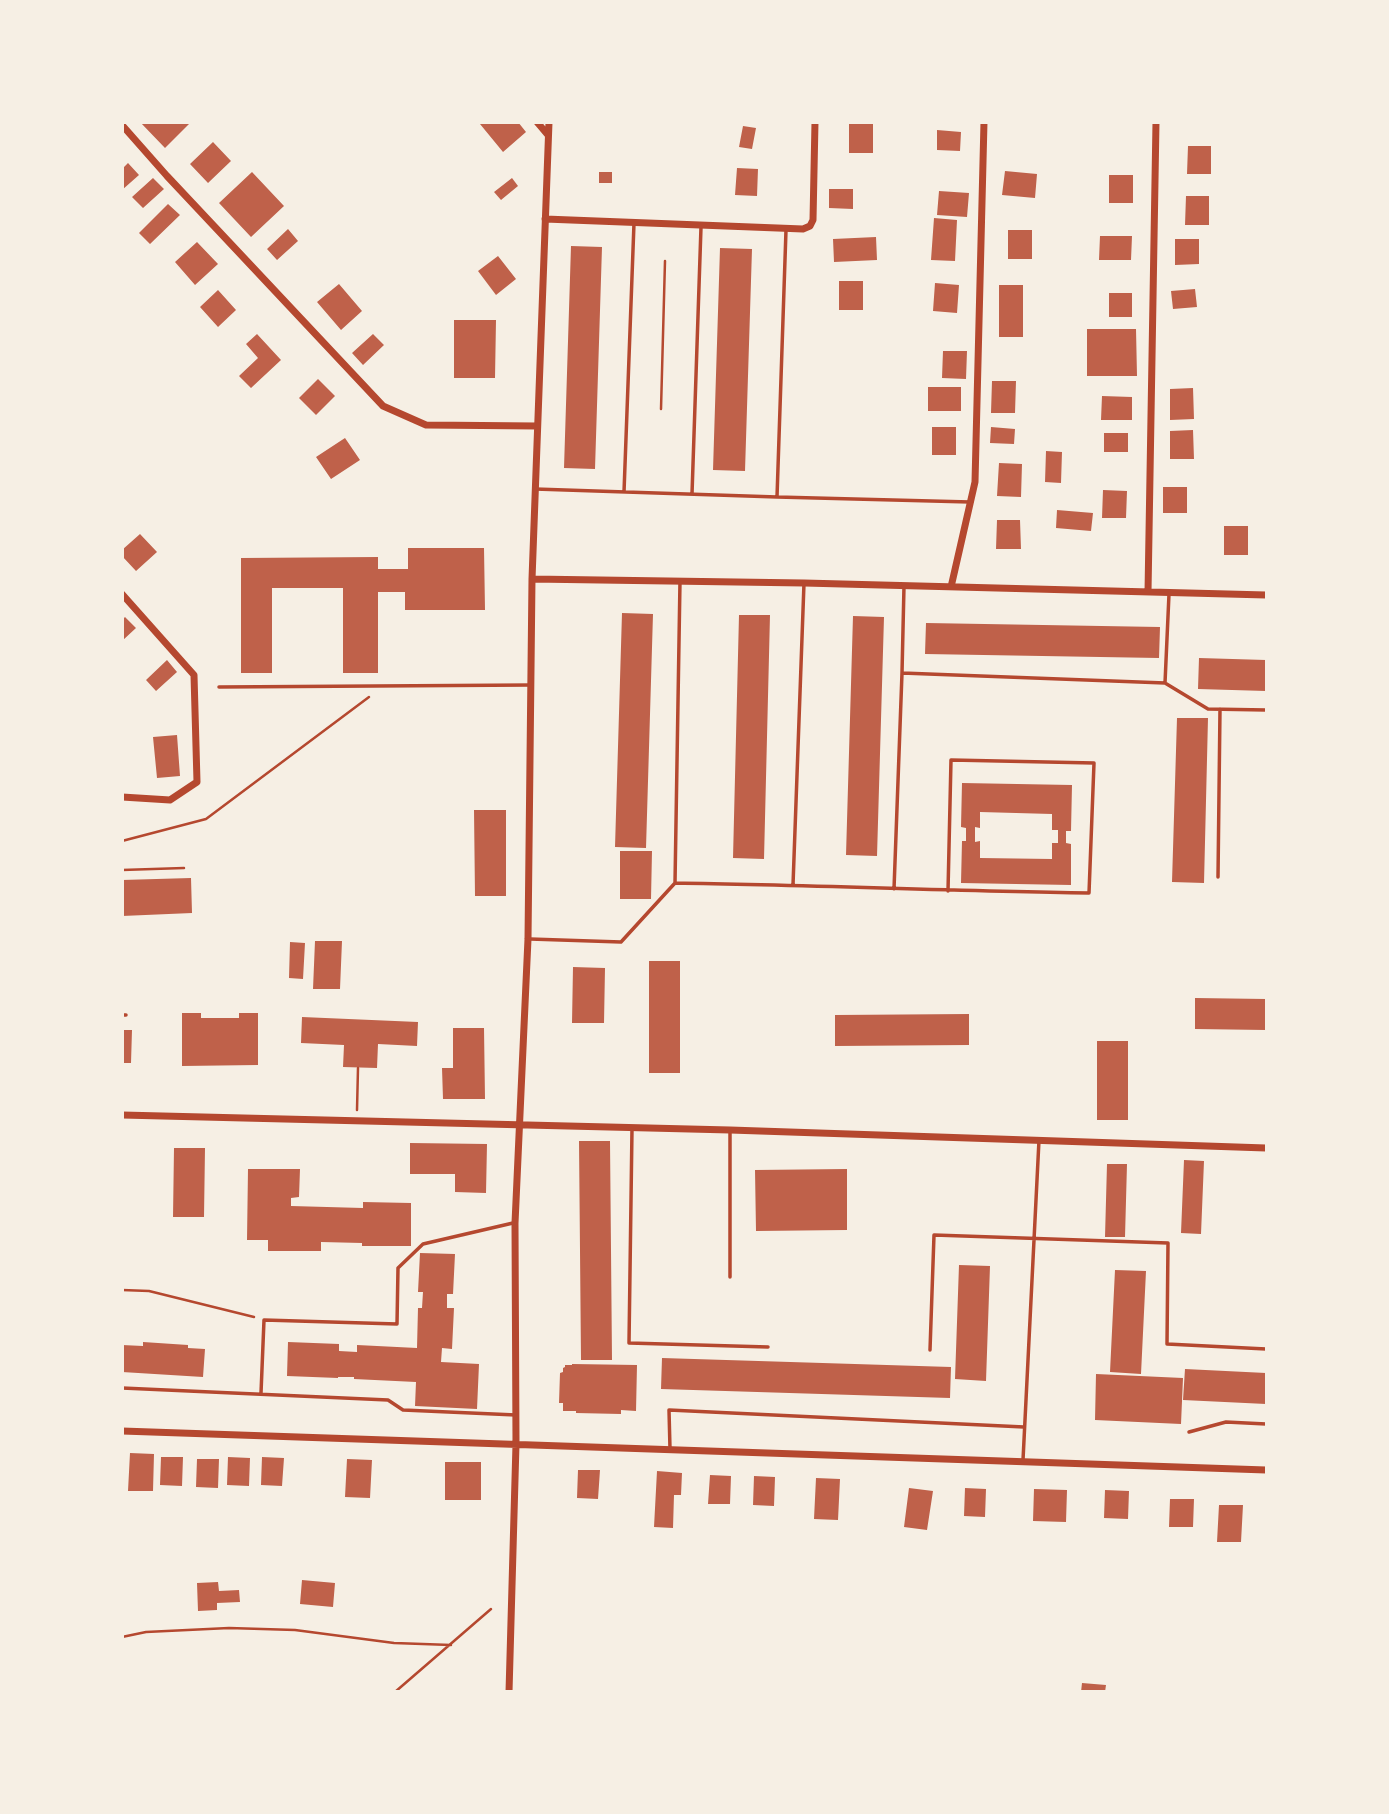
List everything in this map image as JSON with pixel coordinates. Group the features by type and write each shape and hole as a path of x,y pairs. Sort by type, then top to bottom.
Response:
{"street":[{"path":"537,122 548,135"},
{"path":"509,1692 516,1444 516,1223 528,939 532,579 549,122"},
{"path":"545,219 803,229 810,226 813,220 814,122"},
{"path":"951,587 975,482 984,122"},
{"path":"1148,592 1156,122"},
{"path":"122,125 383,406 426,425 537,426"},
{"path":"532,579 1266,595"},
{"path":"122,594 194,675 197,782 170,800 122,797"},
{"path":"122,1115 632,1127 1266,1148"},
{"path":"122,1431 1266,1470"}],"lane":[{"path":"624,492 634,223"},
{"path":"692,494 701,225"},
{"path":"777,497 786,228"},
{"path":"535,489 970,502"},
{"path":"528,939 621,942 675,883 680,581"},
{"path":"793,885 804,583"},
{"path":"894,889 904,586"},
{"path":"1165,683 1169,592"},
{"path":"902,673 1165,683 1208,709 1266,710"},
{"path":"219,687 531,685"},
{"path":"1217,877 1220,709"},
{"path":"675,883 948,891 1089,893 1094,763 951,760 948,891"},
{"path":"632,1127 629,1343 768,1347"},
{"path":"730,1130 730,1277"},
{"path":"1023,1462 1039,1140"},
{"path":"261,1393 264,1320 397,1324 398,1268 423,1244 516,1223"},
{"path":"930,1350 934,1235 1168,1243 1167,1344 1266,1349"},
{"path":"122,1388 388,1400 403,1410 516,1415"},
{"path":"670,1449 669,1410 1024,1427"},
{"path":"1189,1433 1226,1422 1266,1424"}],"path":[{"path":"661,409 665,261"},
{"path":"122,841 206,819 383,686"},
{"path":"122,870 184,868"},
{"path":"357,1120 358,1068"},
{"path":"122,1290 149,1291 264,1320"},
{"path":"395,1692 491,1609"},
{"path":"122,1637 146,1632 229,1628 295,1630 394,1643 451,1645"}],"building":[{"path":"140,122 191,122 165,148"},
{"path":"481,122 518,122 526,132 503,152"},
{"path":"849,124 873,124 873,153 849,153"},
{"path":"743,126 756,128 752,149 739,147"},
{"path":"937,130 961,132 960,151 937,150"},
{"path":"213,142 231,161 208,183 190,164"},
{"path":"1188,146 1211,146 1211,174 1187,174"},
{"path":"128,163 139,175 122,190 122,169"},
{"path":"737,168 758,169 757,196 735,195"},
{"path":"1005,171 1037,174 1035,198 1002,195"},
{"path":"252,172 284,206 251,237 219,203"},
{"path":"599,172 612,172 612,183 599,183"},
{"path":"1109,175 1133,175 1133,203 1109,203"},
{"path":"153,178 164,189 143,208 132,197"},
{"path":"512,178 518,186 501,200 494,192"},
{"path":"829,189 853,189 853,209 829,208"},
{"path":"939,191 969,193 967,217 937,215"},
{"path":"1186,196 1209,196 1209,225 1185,225"},
{"path":"168,204 180,215 150,244 139,233"},
{"path":"934,218 957,220 955,261 931,260"},
{"path":"288,229 298,241 277,260 267,249"},
{"path":"1008,230 1032,230 1032,259 1008,259"},
{"path":"1100,236 1132,236 1131,260 1099,260"},
{"path":"876,237 877,260 834,262 833,239"},
{"path":"1175,239 1199,239 1199,264 1175,265"},
{"path":"197,242 218,264 195,285 175,262"},
{"path":"571,246 602,247 595,469 564,468"},
{"path":"720,248 752,249 745,471 713,470"},
{"path":"498,256 516,279 496,295 478,271"},
{"path":"839,281 863,281 863,310 839,310"},
{"path":"935,283 959,285 957,313 933,311"},
{"path":"339,284 362,311 341,330 317,302"},
{"path":"999,285 1023,285 1023,337 999,337"},
{"path":"1195,289 1197,307 1173,309 1171,291"},
{"path":"218,290 236,310 218,327 200,307"},
{"path":"1109,293 1132,293 1132,317 1109,317"},
{"path":"454,320 496,320 495,378 454,378"},
{"path":"1087,329 1136,329 1137,376 1087,376"},
{"path":"257,334 281,360 251,388 239,376 258,358 246,344"},
{"path":"373,334 384,345 363,365 352,353"},
{"path":"943,351 967,351 966,379 942,378"},
{"path":"318,379 335,396 316,415 299,398"},
{"path":"992,381 1016,381 1015,413 991,413"},
{"path":"928,387 961,387 961,411 928,411"},
{"path":"1193,388 1194,419 1170,420 1170,389"},
{"path":"1102,396 1132,397 1132,420 1101,420"},
{"path":"932,427 956,427 956,455 932,455"},
{"path":"991,427 1015,429 1014,444 990,443"},
{"path":"1193,430 1194,459 1170,459 1170,431"},
{"path":"1104,433 1128,433 1128,452 1104,452"},
{"path":"345,438 360,460 331,479 316,457"},
{"path":"1046,451 1062,452 1061,483 1045,482"},
{"path":"999,463 1022,464 1021,497 997,496"},
{"path":"1163,487 1187,487 1187,513 1163,513"},
{"path":"1103,490 1127,491 1126,518 1102,518"},
{"path":"1057,510 1093,513 1091,531 1056,528"},
{"path":"997,520 1020,520 1021,549 996,549"},
{"path":"1224,526 1248,526 1248,555 1224,555"},
{"path":"140,534 157,552 136,571 122,556 122,550"},
{"path":"408,548 484,548 485,610 405,610 405,592 378,592 378,673 343,673 343,588 272,588 272,673 241,673 241,558 378,557 378,569 408,569"},
{"path":"622,613 653,614 646,848 615,847"},
{"path":"739,615 770,615 764,859 733,858"},
{"path":"853,616 884,617 877,856 846,855"},
{"path":"125,617 136,628 122,641 122,620"},
{"path":"926,623 1160,627 1159,658 925,654"},
{"path":"1199,658 1266,660 1266,691 1198,689"},
{"path":"167,660 177,672 156,691 146,680"},
{"path":"1177,718 1208,718 1204,883 1172,882"},
{"path":"177,735 180,776 157,778 153,737"},
{"path":"962,783 1072,785 1071,831 1066,831 1066,843 1071,844 1071,885 961,883 962,841 966,841 966,828 961,827","holes":["980,812 1052,814 1052,830 1058,830 1058,843 1052,843 1052,859 980,858 980,841 975,842 975,827 980,828"]},
{"path":"474,810 506,810 506,896 475,896"},
{"path":"620,851 652,851 651,899 620,899"},
{"path":"191,878 192,913 122,916 122,880"},
{"path":"315,941 342,941 340,989 313,989"},
{"path":"290,942 305,943 303,979 289,978"},
{"path":"649,961 680,961 680,1073 649,1073"},
{"path":"573,967 605,968 604,1023 572,1023"},
{"path":"1195,998 1266,999 1266,1030 1195,1029"},
{"path":"182,1013 201,1013 201,1018 239,1018 239,1013 258,1013 258,1065 182,1066"},
{"path":"969,1014 969,1045 835,1046 835,1015"},
{"path":"302,1017 418,1022 417,1046 378,1044 377,1068 343,1067 344,1045 301,1043"},
{"path":"453,1028 484,1028 485,1099 443,1099 442,1068 453,1068"},
{"path":"122,1030 132,1030 131,1063 122,1063"},
{"path":"1097,1041 1128,1041 1128,1120 1097,1120"},
{"path":"579,1141 610,1141 612,1360 581,1360"},
{"path":"410,1143 487,1144 486,1193 455,1192 455,1174 410,1174"},
{"path":"174,1148 205,1148 204,1217 173,1217"},
{"path":"1184,1160 1204,1161 1201,1234 1181,1233"},
{"path":"1107,1164 1127,1164 1125,1237 1105,1237"},
{"path":"248,1169 300,1169 299,1197 291,1198 291,1206 363,1208 363,1202 411,1203 411,1246 362,1246 362,1243 321,1242 321,1251 268,1251 268,1240 247,1240"},
{"path":"847,1169 847,1230 756,1231 755,1170"},
{"path":"420,1253 455,1254 453,1294 447,1294 447,1308 454,1308 452,1349 442,1348 441,1362 479,1364 477,1409 415,1406 416,1382 354,1377 287,1376 288,1342 339,1344 339,1351 357,1352 357,1345 417,1348 418,1308 422,1308 423,1292 418,1292"},
{"path":"959,1265 990,1266 986,1381 955,1379"},
{"path":"1115,1270 1146,1271 1141,1374 1110,1372"},
{"path":"143,1342 205,1349 203,1377 122,1372 122,1345 143,1346"},
{"path":"662,1358 951,1367 950,1398 661,1389"},
{"path":"565,1365 637,1365 636,1411 621,1410 621,1414 563,1411 563,1403 559,1403 560,1373"},
{"path":"1185,1369 1266,1373 1266,1404 1183,1400"},
{"path":"1096,1374 1183,1378 1181,1424 1095,1420"},
{"path":"130,1453 154,1454 153,1491 128,1491"},
{"path":"161,1457 183,1457 182,1486 160,1485"},
{"path":"228,1457 250,1458 249,1486 227,1485"},
{"path":"262,1457 284,1458 282,1486 261,1485"},
{"path":"197,1459 219,1459 218,1488 196,1487"},
{"path":"347,1459 372,1460 370,1498 345,1497"},
{"path":"445,1462 481,1462 481,1500 445,1500"},
{"path":"578,1470 600,1470 598,1499 577,1498"},
{"path":"657,1471 682,1473 681,1495 674,1495 673,1528 654,1527"},
{"path":"710,1475 731,1476 730,1504 708,1504"},
{"path":"754,1476 775,1477 774,1506 753,1505"},
{"path":"816,1478 840,1479 838,1520 814,1519"},
{"path":"909,1488 933,1491 927,1530 904,1527"},
{"path":"965,1488 986,1489 985,1517 964,1516"},
{"path":"1034,1489 1067,1490 1066,1522 1033,1521"},
{"path":"1105,1490 1129,1491 1128,1519 1104,1518"},
{"path":"1170,1499 1194,1499 1193,1527 1169,1527"},
{"path":"1219,1505 1243,1505 1241,1542 1217,1542"},
{"path":"302,1580 335,1583 333,1607 300,1604"},
{"path":"218,1582 219,1591 239,1590 240,1602 217,1603 217,1610 198,1611 197,1583"},
{"path":"1082,1683 1106,1685 1105,1692 1081,1692"}]}
